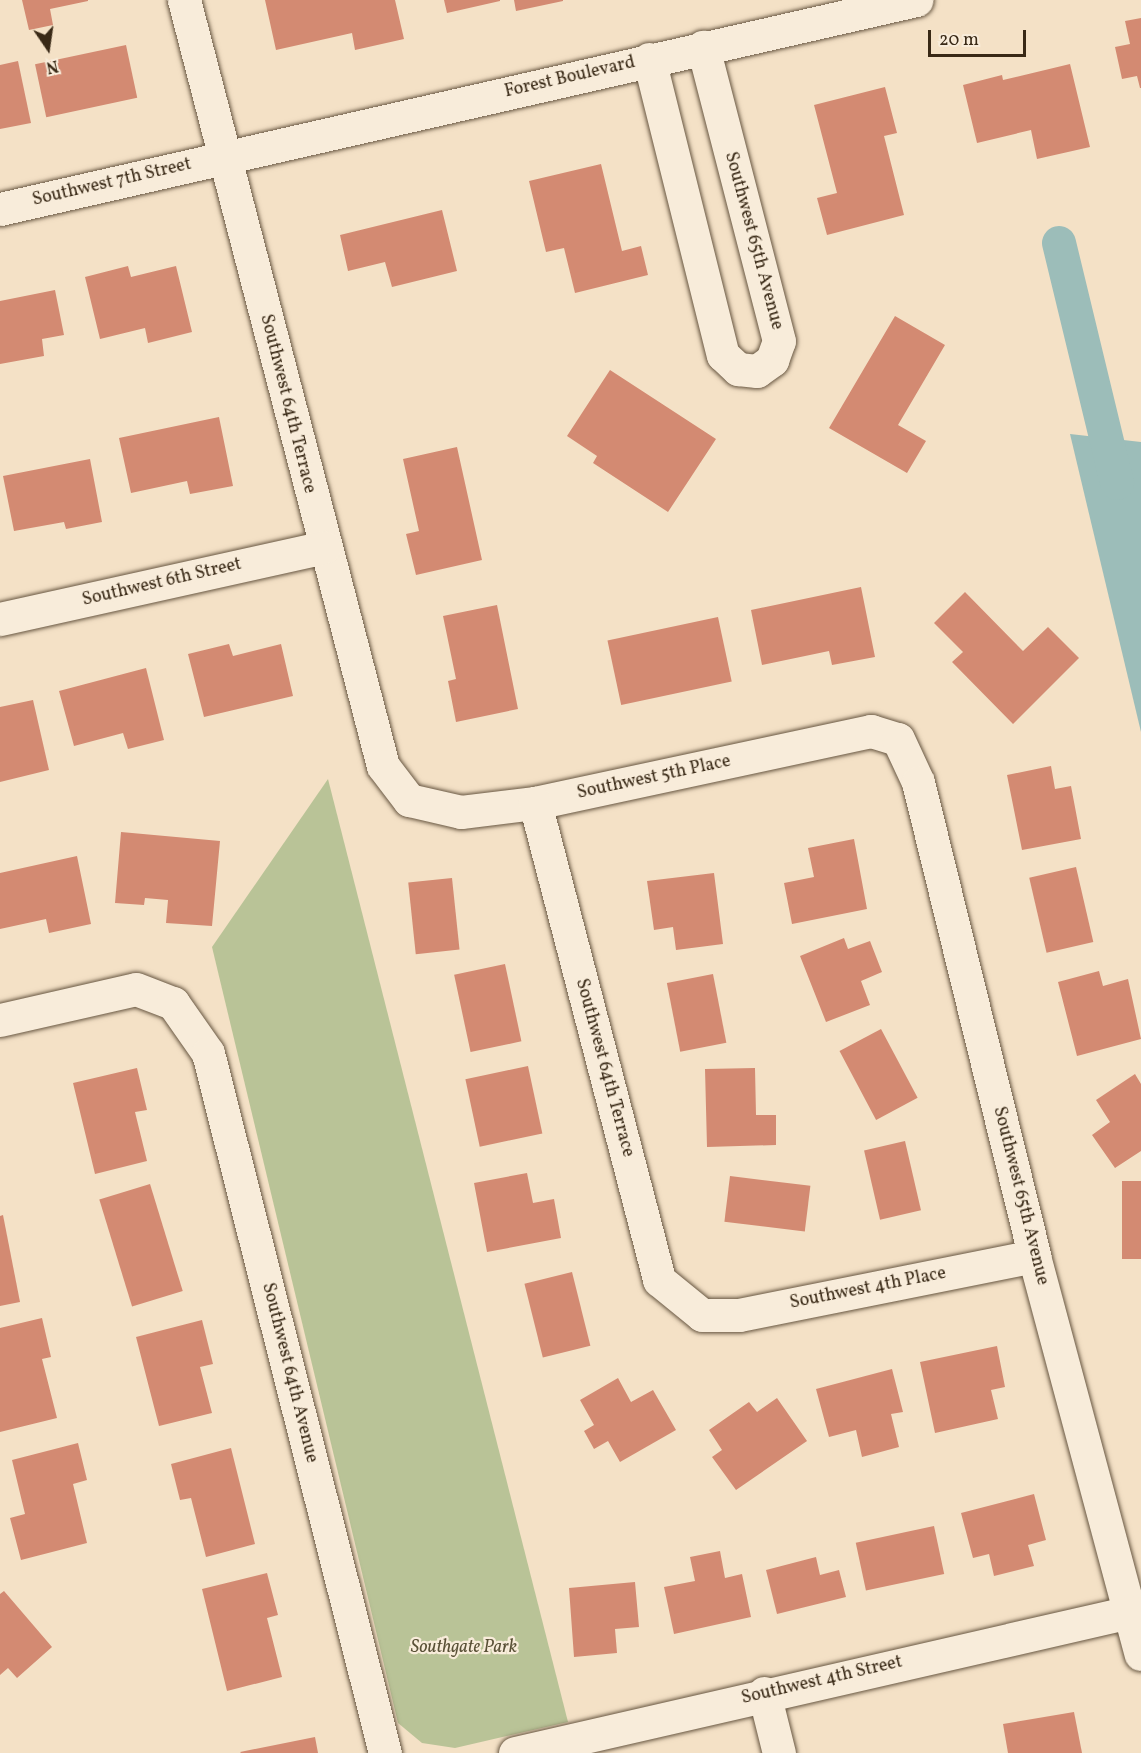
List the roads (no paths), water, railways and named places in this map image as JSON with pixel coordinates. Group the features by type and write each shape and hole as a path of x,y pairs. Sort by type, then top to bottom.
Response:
{"street":[{"name":"Southwest 64th Terrace","path":"184,0 324,547 383,766 409,800"},
{"name":"Forest Boulevard","path":"224,156 289,145 649,59 916,0"},
{"name":"Southwest 65th Avenue","path":"649,59 723,355 738,369 757,371 772,360 779,341 703,47"},
{"name":"Southwest 7th Street","path":"0,209 224,156"},
{"name":"Southwest 6th Street","path":"0,619 324,547"},
{"name":"Southwest 5th Place","path":"409,800 461,812 535,803 872,731 898,739"},
{"name":"Southwest 65th Avenue","path":"898,739 918,782 1034,1256 1141,1654"},
{"name":"Southwest 64th Terrace","path":"535,803 659,1280 702,1315"},
{"name":"Southwest 64th Avenue","path":"0,1020 136,989 173,1003 208,1053 385,1753"},
{"name":"Southwest 4th Place","path":"702,1315 739,1315 1034,1256"},
{"name":"Southwest 4th Street","path":"515,1753 764,1693 1130,1612"},
{"path":"764,1693 779,1753"}],"water":[{"path":"1070,434 1141,442 1141,732"}],"waterway":[{"path":"1059,243 1117,483"}],"park label":[{"name":"Southgate Park","path":"464,1648"}]}
